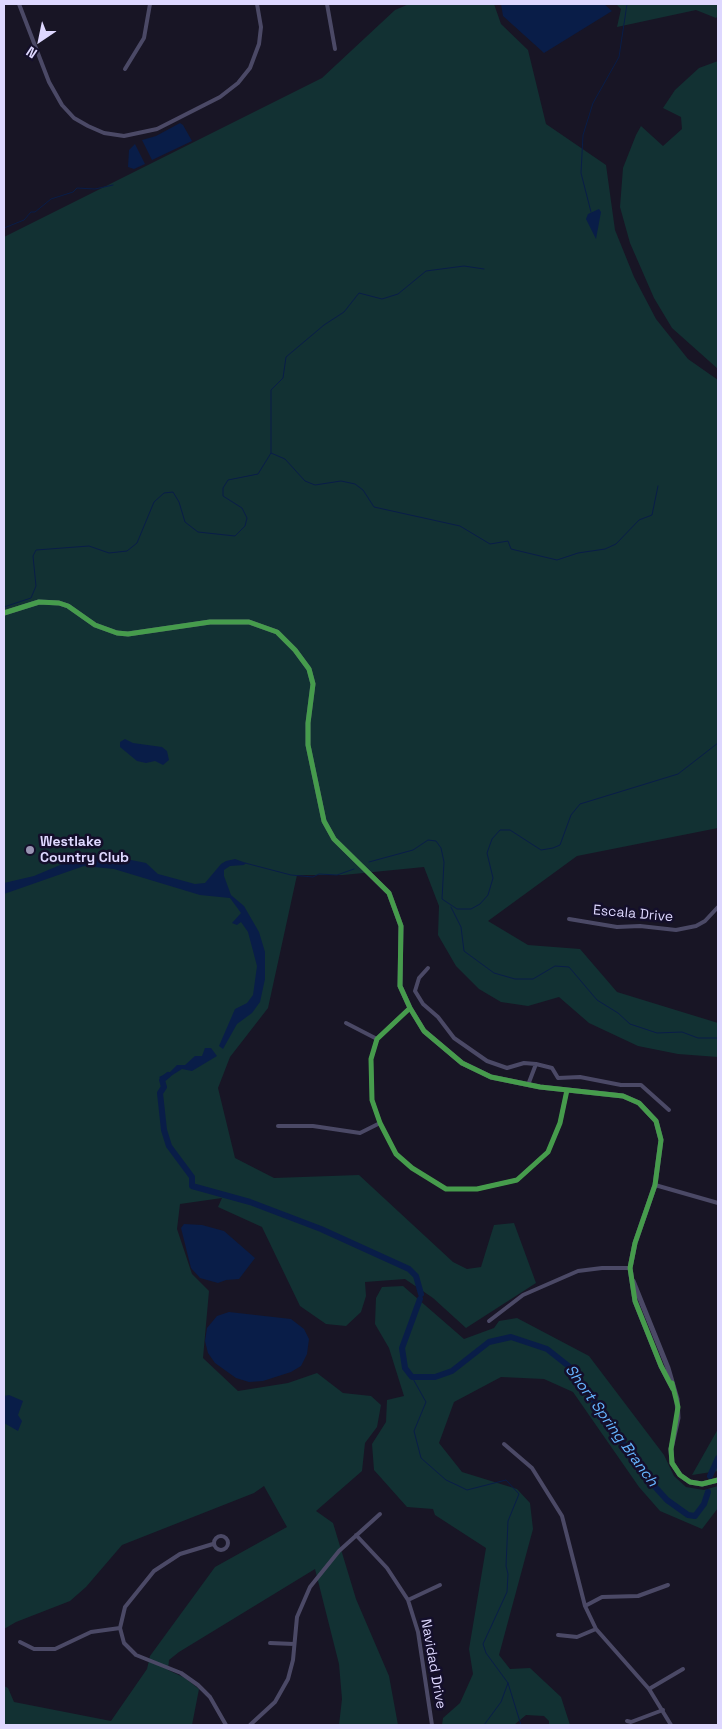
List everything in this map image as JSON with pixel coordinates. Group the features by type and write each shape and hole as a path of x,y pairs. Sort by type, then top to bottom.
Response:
{"street":[{"path":"19,4 49,82 62,105 74,118 88,126 104,133 124,136 157,129 220,97 238,83 250,68 259,44 260,20 257,4"},
{"path":"125,69 144,38 150,4"},
{"path":"327,4 335,49"},
{"path":"4,613 39,602 49,601 68,606 95,625 117,633 139,634 204,622 235,621 268,627 285,639 304,660 312,676 314,691 308,723 308,745 324,821 334,839 379,881 395,904 402,941 399,968 400,986 410,1008 424,1031 462,1063 491,1077 528,1085 623,1096 646,1108 656,1121 660,1135 655,1185 635,1243 630,1268 632,1288 661,1366 677,1400 678,1418 670,1456 676,1470 685,1479 697,1484 718,1480"},
{"name":"Escala Drive","path":"569,919 616,927 640,926 676,930 696,926 705,921 718,907"},
{"path":"428,968 419,978 417,995 454,1038 498,1066 507,1068 524,1063 536,1064 552,1068 558,1078 580,1076 622,1084 641,1085 668,1110"},
{"path":"410,1008 377,1039 371,1059 372,1092 380,1123 396,1154 412,1168 446,1189 477,1189 516,1180 548,1152 560,1123 567,1090"},
{"path":"346,1023 377,1039"},
{"path":"528,1085 536,1064"},
{"path":"278,1126 313,1126 360,1133 380,1123"},
{"path":"655,1185 718,1203"},
{"path":"489,1321 523,1295 578,1271 602,1268 630,1268"},
{"path":"504,1444 532,1468 562,1516 585,1606 596,1629 649,1689 671,1725"},
{"path":"250,1725 269,1710 284,1688 291,1670 297,1617 310,1587 339,1551 380,1514"},
{"name":"Navidad Drive","path":"356,1535 387,1568 408,1600 418,1632 432,1725"},
{"path":"213,1544 186,1552 154,1571 125,1607 120,1628 124,1643 132,1652 181,1673 198,1685 210,1697 226,1725"},
{"path":"408,1600 440,1585"},
{"path":"585,1606 602,1597 638,1596 668,1585"},
{"path":"20,1642 30,1648 47,1650 65,1645 92,1632 120,1628"},
{"path":"558,1635 577,1637 596,1629"},
{"path":"270,1643 294,1644"},
{"path":"649,1689 683,1669"},
{"path":"627,1720 631,1722 663,1710"}],"green space":[{"path":"409,4 494,4 501,24 528,50 546,124 606,165 615,230 634,277 656,319 688,359 718,380 718,828 577,856 488,921 528,945 580,949 617,992 718,1023 718,1057 678,1054 638,1046 589,1023 559,997 528,1006 501,1002 479,989 456,966 438,935 439,906 424,867 343,875 297,875 268,1008 230,1057 218,1088 235,1158 274,1178 359,1175 453,1262 467,1269 481,1267 494,1225 514,1223 536,1283 466,1328 433,1298 405,1279 365,1282 366,1296 361,1312 346,1326 326,1324 300,1306 262,1227 218,1207 222,1198 180,1204 177,1229 192,1274 209,1291 203,1358 238,1391 288,1383 317,1373 343,1393 371,1396 381,1405 377,1427 365,1443 362,1471 316,1511 333,1523 356,1599 389,1676 398,1725 339,1725 342,1699 339,1664 315,1569 169,1660 168,1670 185,1678 199,1689 192,1725 4,1725 4,1686 8,1688 14,1702 111,1721 147,1669 150,1656 215,1567 287,1527 264,1486 254,1493 122,1545 86,1587 70,1601 16,1622 4,1629 4,237 322,78 395,10"},
{"path":"616,4 718,4 718,16 716,18 696,10 617,27 621,9"},
{"path":"718,61 718,369 672,328 654,298 630,243 620,207 623,168 641,126 663,146 682,129 681,117 663,108 675,90 699,68"},
{"path":"403,1286 464,1339 494,1328 499,1321 517,1318 589,1356 664,1455 674,1476 686,1487 704,1490 718,1486 718,1508 702,1529 660,1511 639,1487 573,1392 544,1379 501,1377 454,1402 439,1443 462,1472 517,1489 530,1503 533,1529 499,1655 510,1669 530,1668 561,1697 570,1725 549,1725 549,1721 544,1716 526,1715 514,1725 442,1725 443,1718 460,1703 473,1674 469,1649 486,1548 435,1515 433,1509 407,1507 374,1470 372,1444 386,1422 387,1400 404,1396 389,1348 375,1324 376,1298 382,1287"},
{"path":"718,1429 718,1471 692,1475"}],"water":[{"path":"501,4 604,4 612,11 544,53 503,16"},
{"path":"180,123 192,141 152,160 142,140 156,136"},
{"path":"135,144 145,164 134,169 128,167 129,150"},
{"path":"599,209 601,212 596,239 586,219 588,214"},
{"path":"125,739 133,743 162,747 167,751 169,760 163,765 155,761 146,763 137,761 120,747 120,742"},
{"path":"111,856 146,863 158,874 195,884 205,883 221,864 226,861 235,859 246,863 244,865 230,866 224,870 224,876 231,895 244,906 259,932 265,952 265,979 260,1002 252,1013 237,1024 223,1049 219,1046 235,1009 247,1003 253,995 257,966 248,932 241,922 237,925 232,923 241,913 230,898 200,895 114,869 84,866 4,894 4,883 34,876 72,860"},
{"path":"205,1048 211,1048 217,1056 192,1071 182,1069 163,1081 159,1077 170,1072 177,1065 185,1065 195,1056 202,1056"},
{"path":"184,1224 202,1225 224,1231 255,1258 239,1279 218,1283 200,1278 191,1268 181,1228"},
{"path":"229,1312 291,1319 304,1329 309,1339 307,1354 301,1366 291,1372 263,1381 249,1382 236,1378 215,1363 208,1353 205,1341 207,1328 217,1316"},
{"path":"9,1395 23,1401 18,1415 22,1421 18,1431 4,1423 4,1396"}],"waterway":[{"path":"591,212 581,173 583,135 593,103 619,57 627,4"},
{"path":"4,228 24,220 31,212 35,212 51,199 73,192 77,188 95,189 113,185"},
{"path":"271,453 271,390 283,378 286,357 324,325 344,312 359,293 382,299 398,294 426,271 464,266 484,269"},
{"path":"4,607 31,598 36,586 33,556 36,550 89,546 109,553 127,551 137,543 154,502 164,493 173,492 179,502 185,522 198,532 235,536 245,526 247,518 242,508 223,496 223,488 228,480 258,474 271,453 285,459 305,481 315,485 341,481 355,484 363,490 374,507 460,526 490,544 508,541 511,549 557,560 578,553 605,549 616,544 639,520 652,515 658,486"},
{"path":"369,862 413,850 428,840 436,841 441,848 444,862 442,899 457,909 471,909 480,904 488,895 493,878 487,853 492,839 500,830 510,830 541,850 553,848 560,845 571,815 580,804 678,774 718,743"},
{"path":"245,863 291,875 313,877 319,874 337,875 354,869"},
{"path":"451,907 461,927 464,951 494,973 515,979 533,979 555,966 569,967 597,1000 618,1013 630,1024 657,1033 682,1032 698,1038 718,1038"},
{"name":"Short Spring Branch","path":"168,1075 162,1080 164,1087 160,1093 164,1130 169,1146 192,1177 192,1186 250,1202 321,1229 409,1269 416,1276 421,1294"},
{"name":"Short Spring Branch","path":"420,1299 402,1348 405,1368 412,1377 435,1377 452,1371 489,1342 511,1337 547,1349 571,1368 647,1478 667,1500 688,1515 695,1516 704,1504 708,1492"},
{"path":"412,1377 426,1402 414,1431 421,1458 446,1480 467,1490 506,1480 519,1494 508,1521 507,1592 483,1644 486,1653 508,1683 521,1725"},
{"name":"Short Spring Branch","path":"710,1476 718,1458"},
{"path":"484,1725 501,1702 508,1683"}],"cycle path":[{"path":"4,613 39,602 59,603 68,606 95,625 117,633 128,634 210,622 249,622 277,632 295,650 309,669 313,684 308,723 308,745 324,821 334,839 389,893 401,926 400,986 410,1008 424,1031 462,1063 491,1077 540,1087 623,1096 639,1103 656,1121 661,1140 655,1185 635,1243 630,1268 635,1301 661,1366 673,1389"},
{"path":"410,1008 377,1039 371,1059 372,1100 380,1123 396,1154 412,1168 446,1189 477,1189 517,1180 548,1152 560,1123 567,1090"},
{"path":"672,1383 678,1407 671,1449 672,1463 680,1475 690,1482 702,1484 718,1480"}],"place":[{"name":"Westlake Country Club","path":"30,850"}]}
